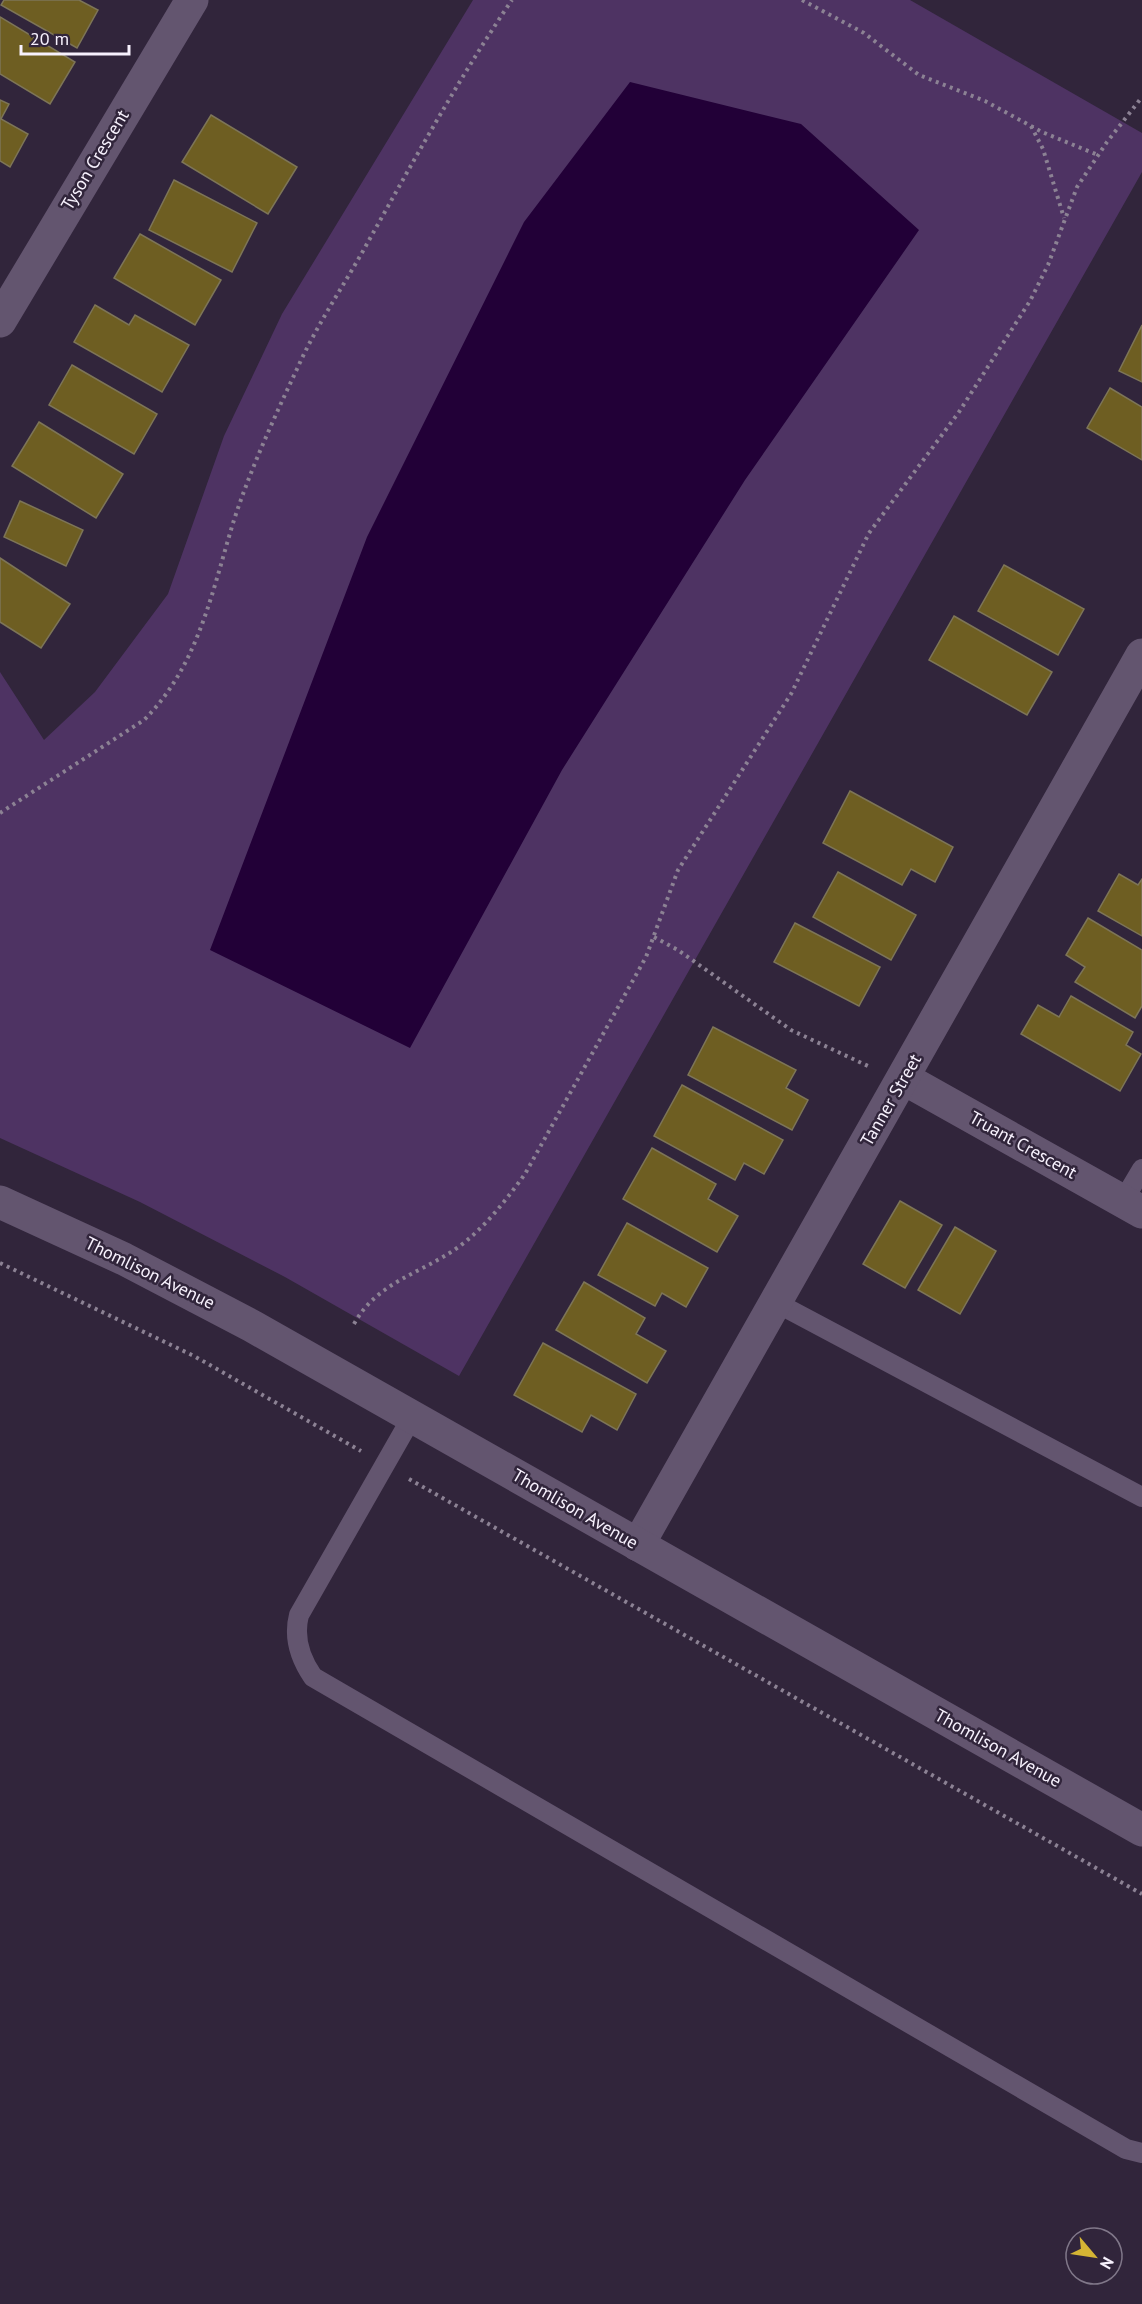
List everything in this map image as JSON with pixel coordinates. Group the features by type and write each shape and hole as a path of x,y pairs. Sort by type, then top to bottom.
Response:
{"street":[{"name":"Tyson Crescent","path":"0,321 192,0"},
{"name":"Tanner Street","path":"638,1545 1142,655"},
{"name":"Truant Crescent","path":"903,1078 1133,1207"},
{"name":"Thomlison Avenue","path":"0,1202 190,1292 1142,1830"}],"lane":[{"path":"1133,1207 1142,1169"},
{"path":"775,1302 1142,1497"},
{"path":"412,1417 299,1615 296,1627 301,1659 313,1677 1126,2149 1142,2154"}],"path":[{"path":"0,813 144,720 174,685 199,635 211,603 247,485 312,337 454,90 512,0"},
{"path":"802,0 864,33 920,75 985,101 1031,126 1098,155"},
{"path":"354,1324 367,1303 380,1292 457,1248 507,1199 525,1174 629,990 654,937 678,870 796,684 869,533 959,412 1030,301 1048,265 1077,187 1142,97"},
{"path":"1031,126 1043,149 1064,219"},
{"path":"654,937 678,950 791,1030 860,1063 903,1078"},
{"path":"0,1263 194,1356 1142,1894"}],"shaded area":[{"path":"473,0 910,0 1142,133 1142,172 459,1376 285,1277 140,1202 0,1138 0,672 44,740 95,692 168,594 224,436 282,314"},
{"path":"630,82 801,124 919,230 745,480 562,770 410,1048 210,950 367,537 524,222"}],"building":[{"path":"4,0 79,0 98,10 77,48 1,5"},
{"path":"0,17 75,62 50,104 0,74"},
{"path":"0,100 9,104 1,119 28,134 10,167 0,161"},
{"path":"211,115 297,167 268,214 182,162"},
{"path":"174,180 257,223 232,272 149,230"},
{"path":"140,234 221,280 195,325 114,278"},
{"path":"95,305 129,325 135,315 189,345 162,392 74,342"},
{"path":"1142,325 1142,382 1119,371"},
{"path":"72,365 157,414 134,454 49,405"},
{"path":"1110,388 1142,407 1142,460 1087,428"},
{"path":"39,422 123,474 96,518 12,466"},
{"path":"20,501 83,530 66,566 4,537"},
{"path":"0,558 70,604 41,648 0,622"},
{"path":"1004,565 1084,609 1058,655 978,611"},
{"path":"954,616 1052,672 1027,715 929,660"},
{"path":"850,791 953,847 935,882 911,869 902,885 823,843"},
{"path":"838,872 916,915 891,960 813,917"},
{"path":"1119,874 1138,885 1142,879 1142,936 1098,911"},
{"path":"1088,918 1142,950 1142,1006 1135,1018 1075,982 1085,967 1066,955"},
{"path":"795,923 880,967 859,1006 774,962"},
{"path":"1071,996 1133,1032 1126,1045 1141,1054 1120,1091 1021,1034 1038,1005 1059,1017"},
{"path":"713,1027 796,1070 786,1088 808,1100 792,1130 688,1075"},
{"path":"682,1085 783,1140 764,1174 744,1163 735,1180 654,1136"},
{"path":"652,1148 716,1184 708,1199 738,1216 717,1252 623,1199"},
{"path":"900,1201 942,1225 905,1288 863,1264"},
{"path":"627,1223 708,1268 686,1307 662,1293 655,1306 598,1275"},
{"path":"955,1227 996,1251 960,1314 918,1290"},
{"path":"584,1282 645,1318 636,1334 666,1351 647,1383 556,1330"},
{"path":"543,1343 636,1394 617,1430 591,1415 582,1432 514,1395"}]}
